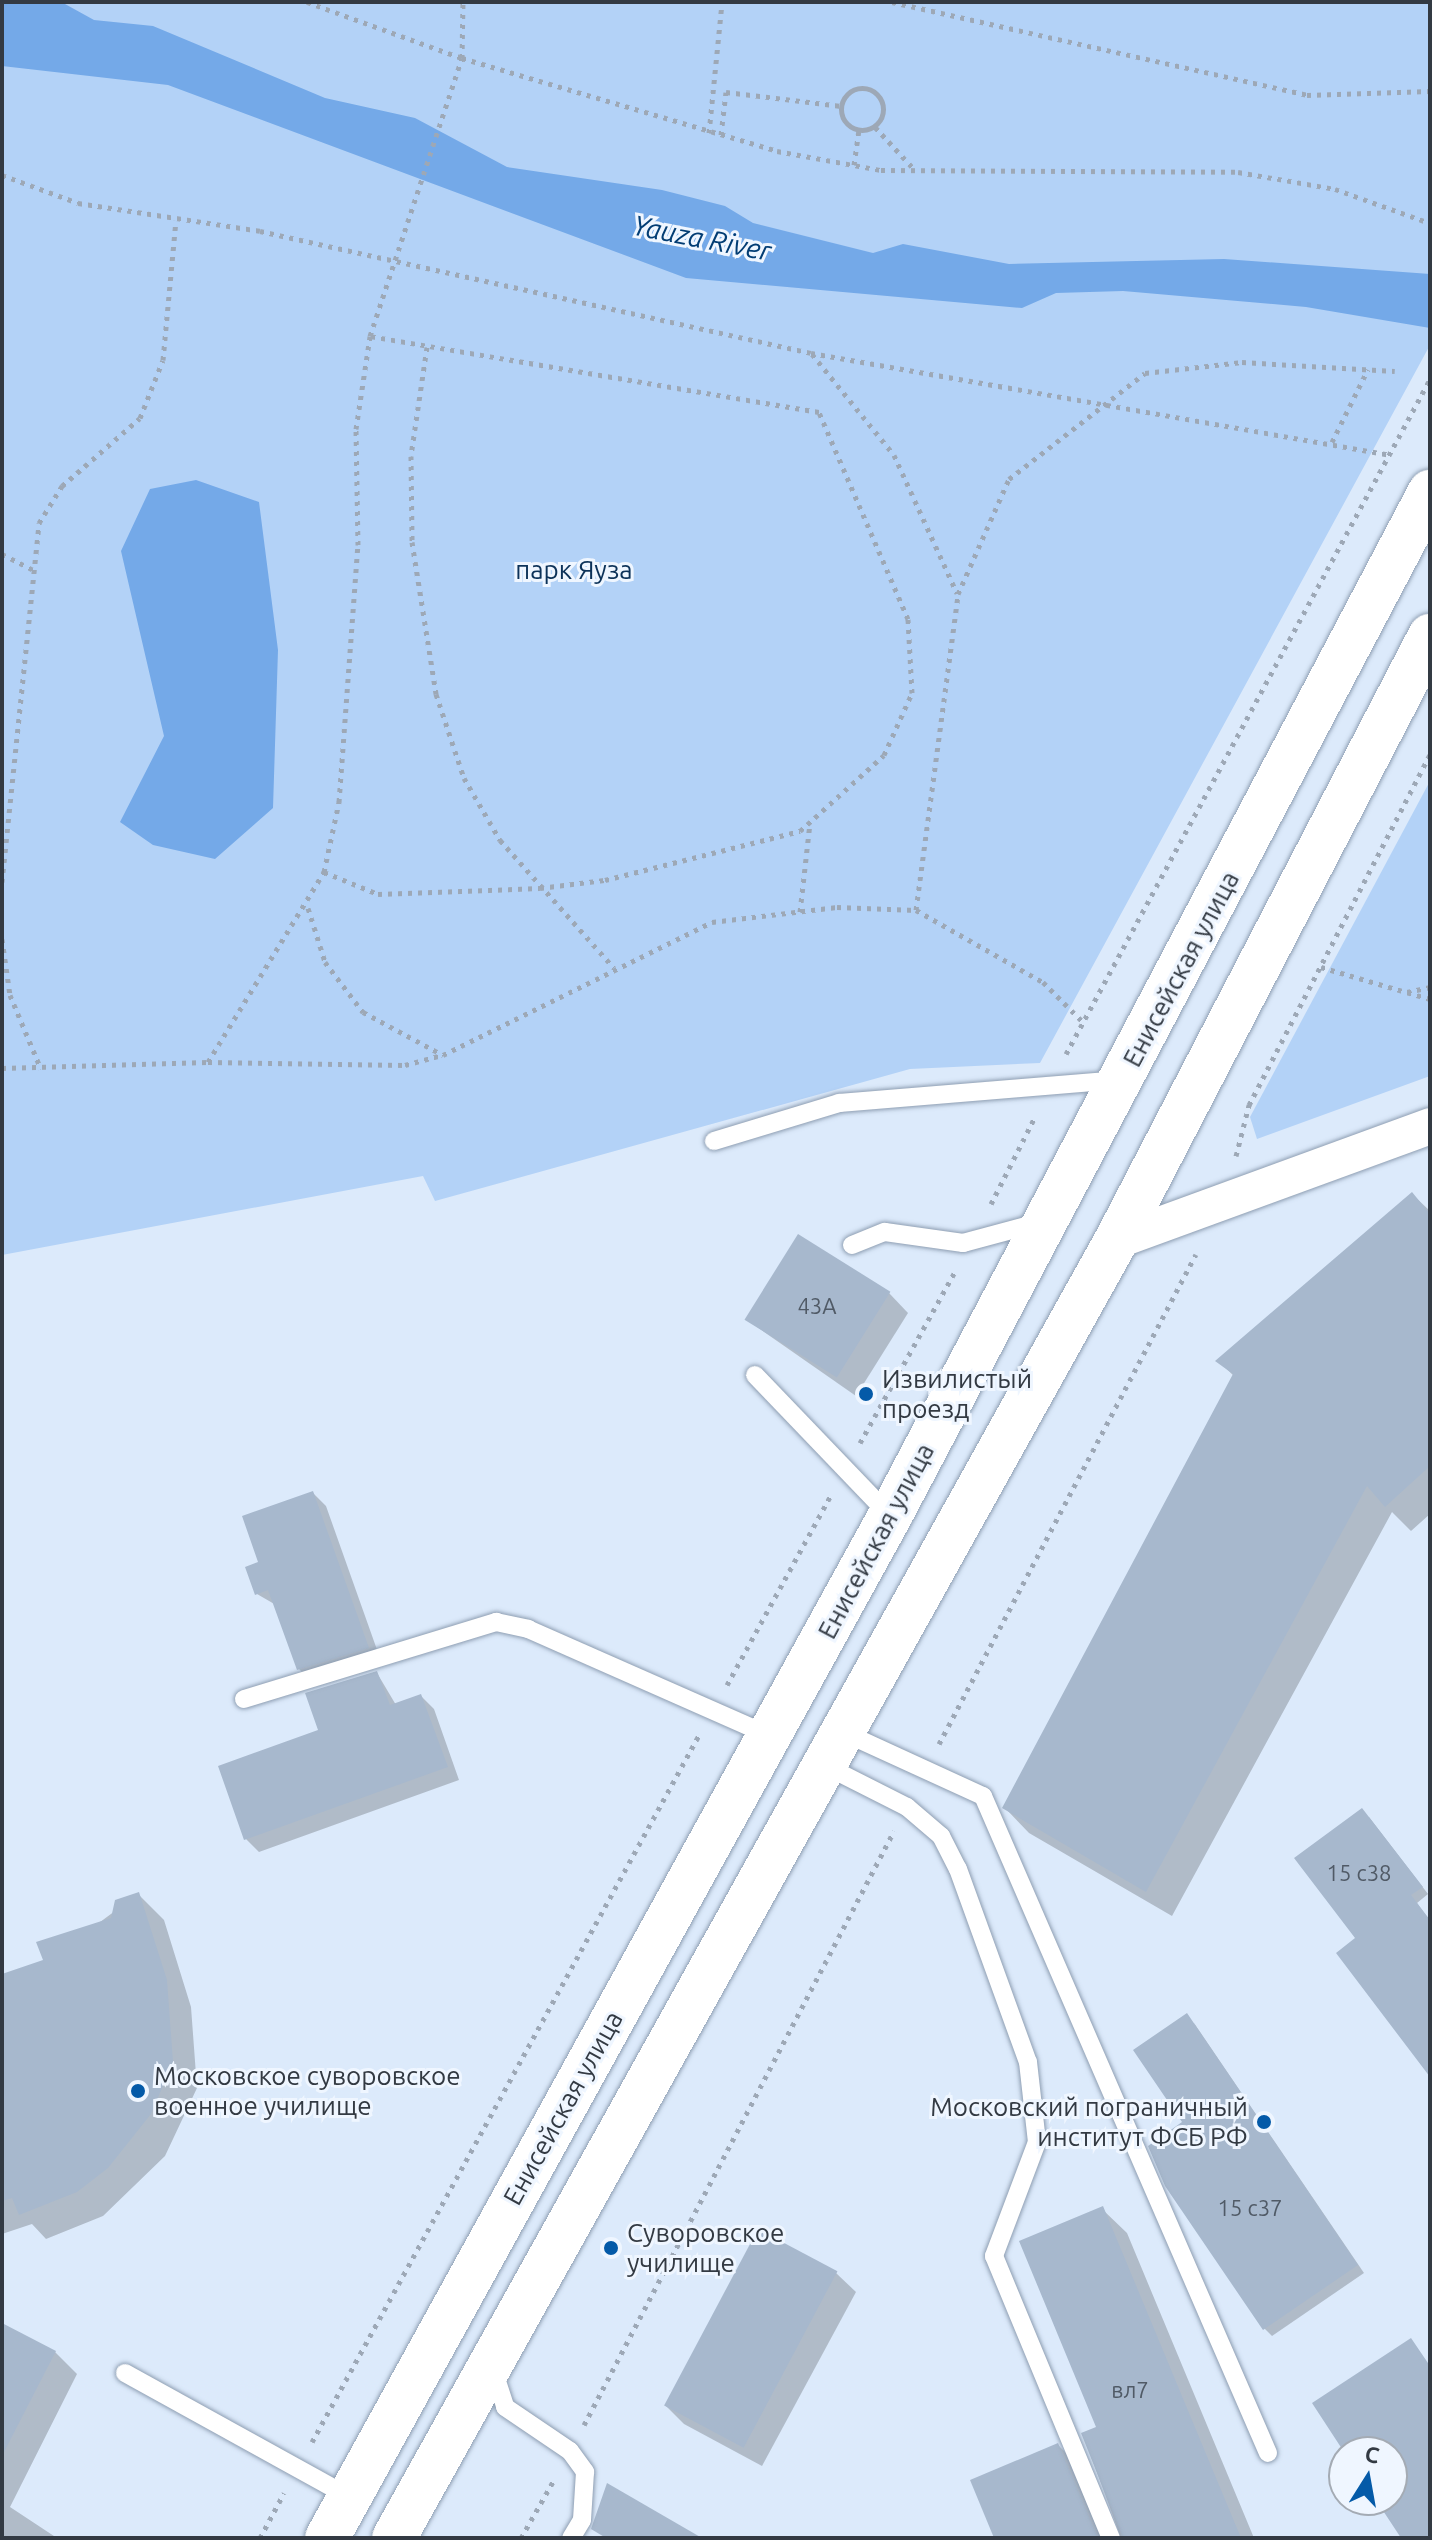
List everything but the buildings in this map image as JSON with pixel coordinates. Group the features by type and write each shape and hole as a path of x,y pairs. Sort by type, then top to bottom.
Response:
{"main road":[{"name":"Енисейская улица","path":"327,2538 890,1516 1430,492"},
{"path":"394,2538 489,2359 1116,1241 1430,636"}],"street":[{"path":"1116,1241 1226,1197 1430,1126"}],"lane":[{"path":"714,1141 839,1103 1123,1079"},
{"path":"852,1245 885,1232 963,1243 1047,1220"},
{"path":"755,1375 890,1516"},
{"path":"244,1699 496,1622 528,1629 771,1736"},
{"path":"831,1747 926,1770 983,1796 1268,2453"},
{"path":"831,1747 941,1836 958,1869 1028,2062 1037,2142 994,2256 1111,2538"},
{"path":"489,2359 505,2407 570,2451 585,2472 582,2520 571,2538"},
{"path":"125,2373 350,2497"}],"path":[{"path":"307,2 462,58 709,133 854,165 915,170 1238,172 1335,189 1430,223"},
{"path":"208,1062 307,907 324,872 339,802 358,545 356,429 370,336 397,264 462,58 463,2"},
{"path":"709,133 722,2"},
{"path":"892,2 1307,95 1430,91"},
{"path":"873,91 883,104 875,127 859,131 845,122 841,106 850,92 873,91"},
{"path":"721,135 726,92 841,106"},
{"path":"875,127 915,170"},
{"path":"854,165 859,131"},
{"path":"2,175 78,203 176,221 260,231 397,264 811,353 1105,400 1391,455"},
{"path":"2,882 39,523 62,486 140,418 163,360 176,221"},
{"path":"324,872 378,894 540,888 698,859 810,822 884,755 912,693 908,619 819,412 370,336"},
{"path":"427,347 411,456 418,610 464,778 500,840 614,968"},
{"path":"811,353 894,455 958,594"},
{"path":"916,910 958,594 1009,479 1105,400 1145,373 1242,362 1395,371"},
{"path":"1332,442 1368,369"},
{"path":"1408,424 1430,379"},
{"path":"2,554 33,570"},
{"path":"926,1770 1226,1197 1249,1105 1430,755"},
{"path":"800,912 810,822"},
{"path":"307,907 325,962 363,1012 443,1055"},
{"path":"2,1068 208,1062 405,1065 443,1055 712,922 800,912 916,910 1043,982 1083,1022"},
{"path":"2,939 10,995 41,1069"},
{"path":"1321,967 1430,999"},
{"path":"1402,993 1430,987"},
{"path":"521,2538 570,2451 907,1807"},
{"path":"260,2538 298,2468"}],"green space":[{"name":"парк Яуза","path":"2,2 1430,2 1430,345 1040,1063 910,1069 435,1201 423,1176 2,1255"},
{"path":"1430,781 1430,1076 1257,1139 1250,1117"}],"water":[{"name":"Yauza River","path":"2,2 65,4 94,20 153,26 325,98 415,118 507,167 662,190 725,206 753,223 873,253 903,244 1009,264 1224,259 1430,274 1430,328 1306,307 1123,291 1056,293 1022,308 686,278 168,85 2,66"},
{"path":"196,480 259,502 278,650 273,808 215,859 153,845 120,822 164,736 121,551 150,489"}],"place":[{"name":"Извилистый проезд","path":"866,1394"},
{"name":"Московское суворовское военное училище","path":"138,2091"},
{"name":"Московский пограничный институт ФСБ РФ","path":"1264,2122"},
{"name":"Суворовское училище","path":"611,2248"}]}
